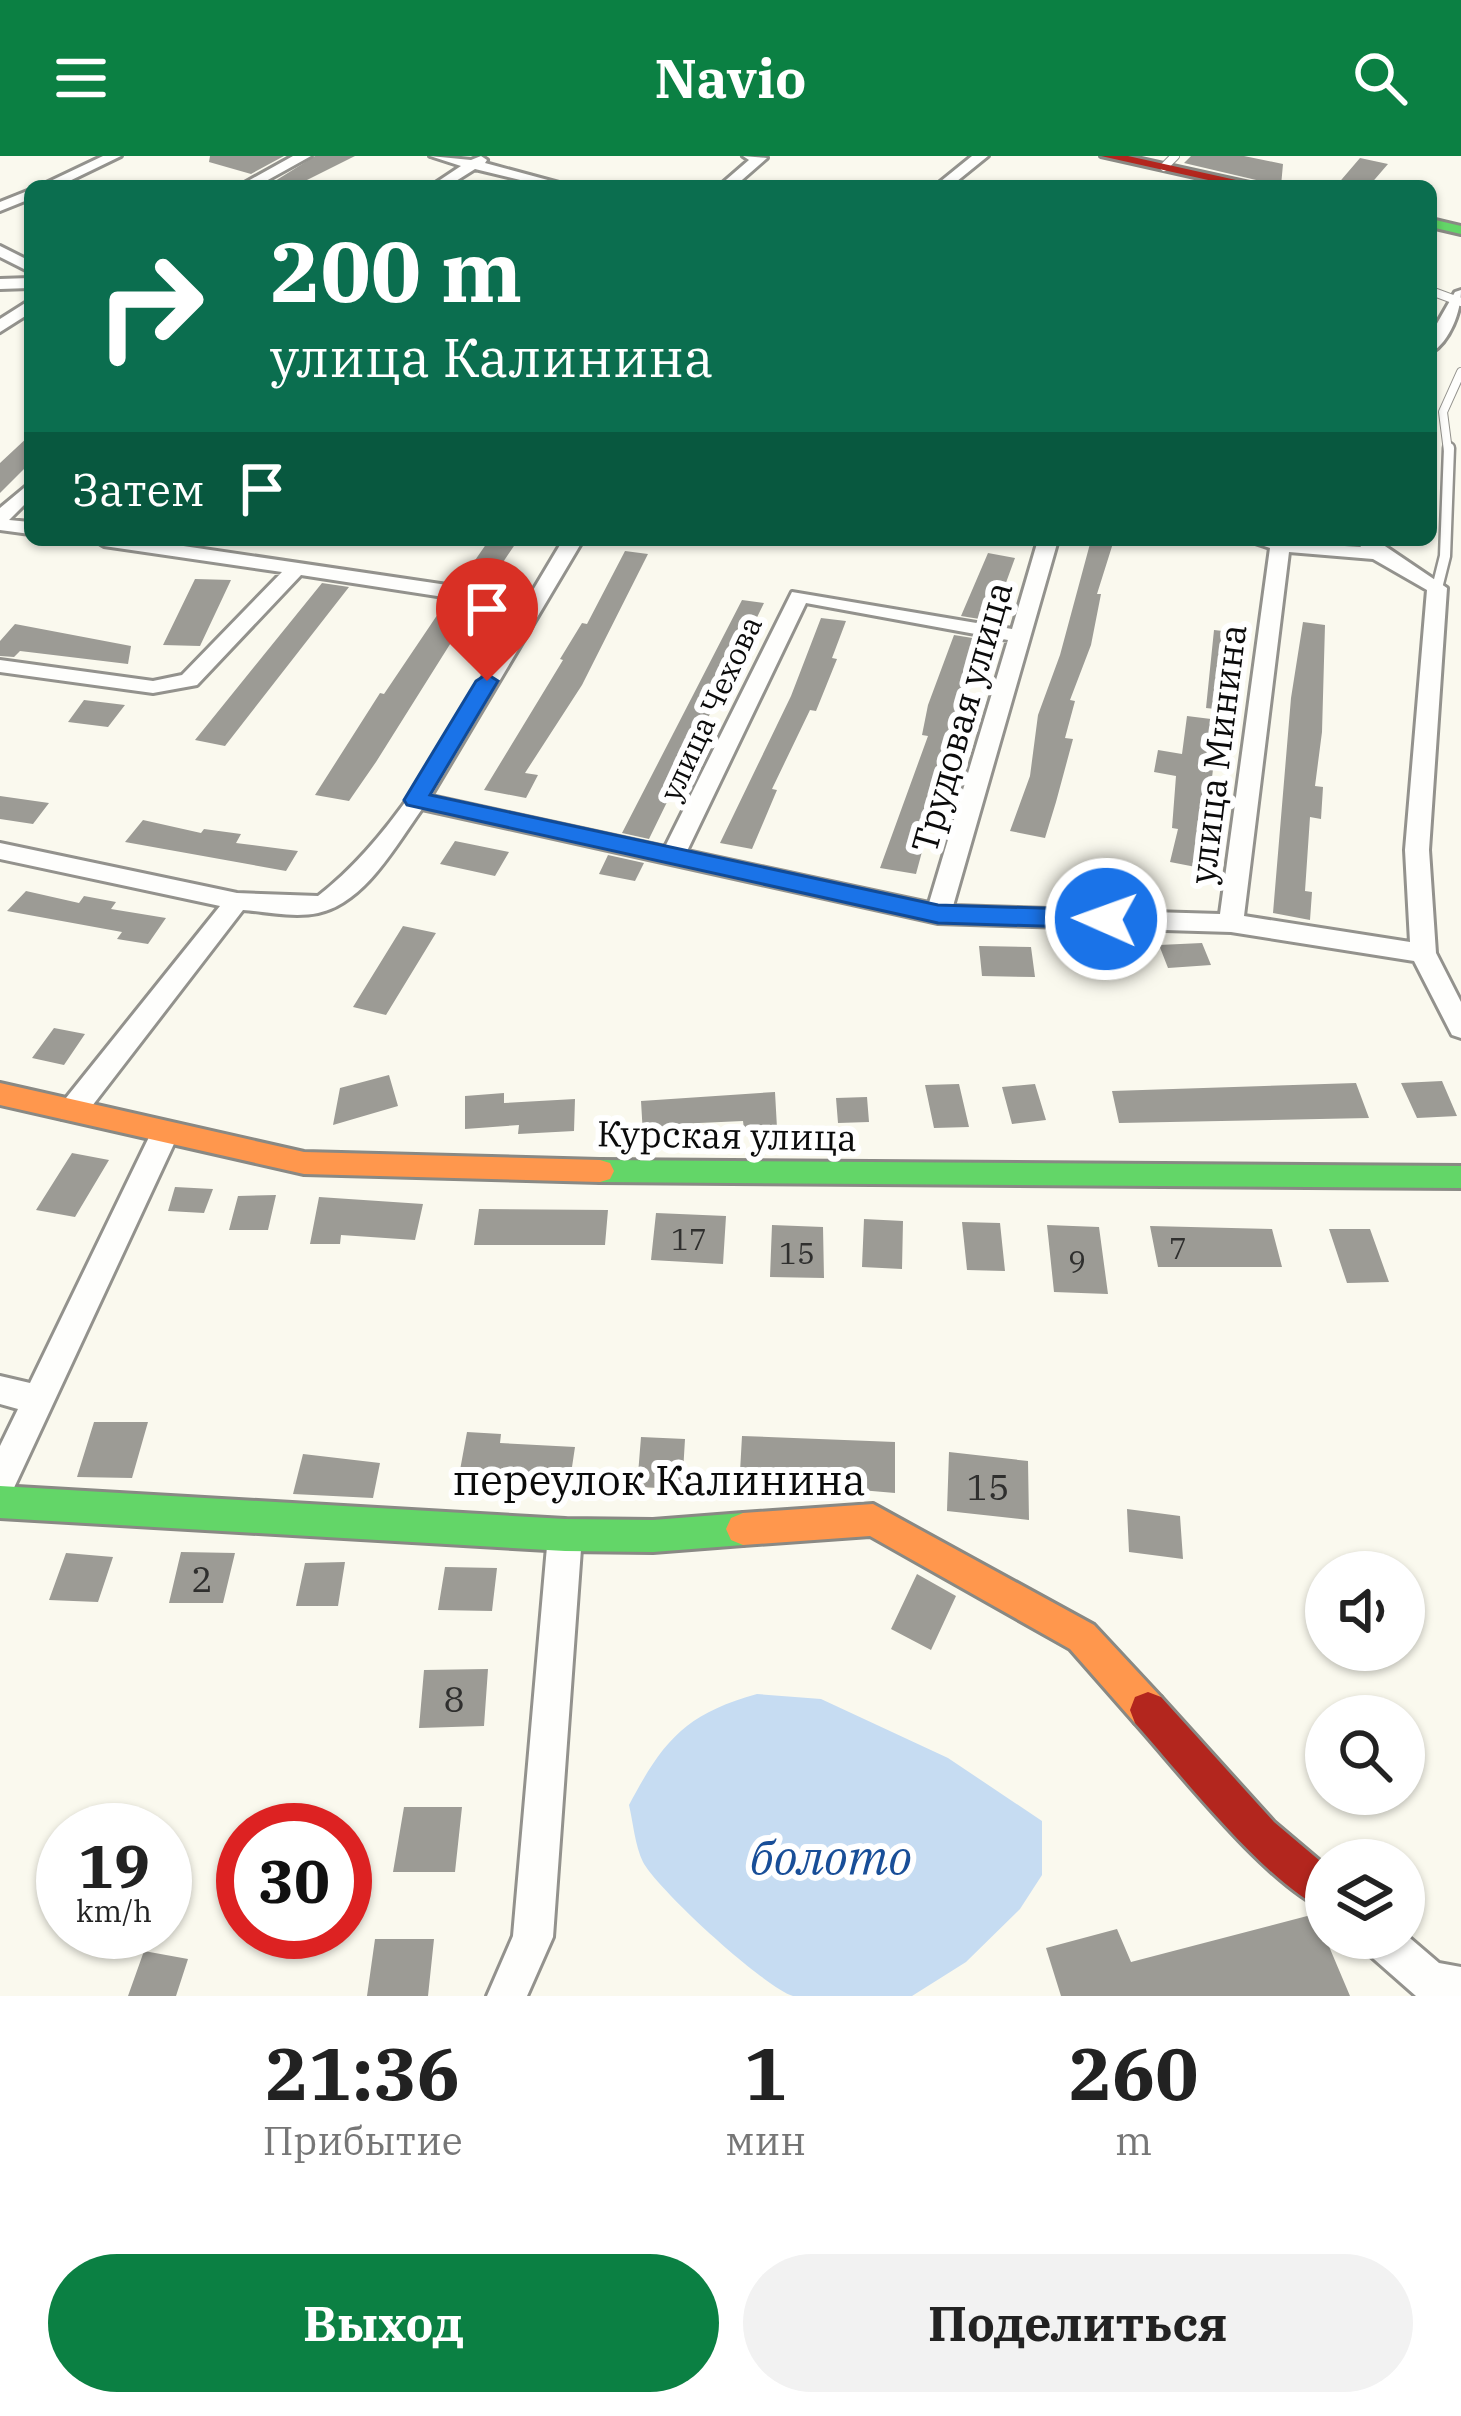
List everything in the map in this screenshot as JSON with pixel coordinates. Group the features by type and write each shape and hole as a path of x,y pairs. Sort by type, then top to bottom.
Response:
{"street":[{"path":"61,180 115,156"},
{"path":"258,180 304,156"},
{"path":"436,156 480,160 544,180"},
{"path":"733,180 760,158 750,156"},
{"path":"950,180 980,156"},
{"path":"1108,156 1169,162 1234,180"},
{"path":"448,180 480,160"},
{"path":"1437,338 1460,298"},
{"path":"0,521 24,495"},
{"path":"142,546 532,604"},
{"path":"0,851 237,901 323,905 349,888 415,800 569,546"},
{"name":"Трудовая улица","path":"938,914 1046,546"},
{"name":"улица Минина","path":"1268,546 1231,923 1423,953"},
{"path":"1370,546 1420,572 1437,589 1417,850 1423,953 1461,1028"},
{"path":"0,666 152,687 189,680 296,570"},
{"name":"улица Чехова","path":"674,853 799,596 1018,635"},
{"path":"415,800 938,914 1231,923"},
{"path":"72,1111 237,901"},
{"name":"Курская улица","path":"2,1098 304,1163 670,1172 1461,1177"},
{"path":"0,1481 164,1133"},
{"path":"0,1390 40,1400"},
{"name":"переулок Калинина","path":"0,1502 565,1535 653,1536 873,1520 1082,1637 1261,1834 1305,1873"},
{"path":"507,1996 532,1937 565,1535"},
{"path":"1403,1959 1435,1988"}],"lane":[{"path":"1437,589 1445,536 1448,434 1443,412 1461,372"}],"water":[{"name":"болото","path":"757,1694 821,1699 948,1758 1042,1821 1042,1875 1020,1909 966,1962 912,1996 793,1996 737,1957 653,1875 640,1856 629,1805 641,1783 665,1747 694,1721"}],"building":[{"path":"210,156 284,156 251,174 209,162"},
{"path":"315,156 355,156 307,180 277,180"},
{"path":"1191,156 1244,156 1283,164 1282,180 1256,180 1184,163"},
{"path":"1360,158 1388,164 1374,180 1341,180"},
{"path":"24,441 24,469 0,493 0,463"},
{"path":"485,546 514,546 487,586 460,582"},
{"path":"1089,546 1112,546 1097,594 1101,594 1091,645 1070,700 1075,701 1065,738 1073,739 1045,838 1010,831 1030,776 1038,715"},
{"path":"625,551 648,554 582,685 525,773 538,775 526,798 484,790 582,623 587,624"},
{"path":"988,553 1015,558 992,621 961,616"},
{"path":"195,579 231,580 200,646 163,645"},
{"path":"322,583 349,587 225,746 195,740"},
{"path":"742,600 764,603 649,839 622,833"},
{"path":"446,602 474,606 376,762 349,801 315,795 380,693 384,694"},
{"path":"821,618 846,621 816,711 810,710 772,789 777,790 752,849 720,843 791,696"},
{"path":"1303,622 1325,625 1322,732 1315,786 1323,787 1321,819 1310,817 1305,891 1312,892 1310,920 1273,913 1291,698"},
{"path":"15,624 131,646 128,664 20,651 14,657 0,656 0,641"},
{"path":"1214,630 1240,633 1224,710 1206,708"},
{"path":"954,635 985,640 960,710 916,874 880,868 928,736 922,735 928,705"},
{"path":"84,700 125,705 108,727 68,722"},
{"path":"1187,716 1219,720 1201,868 1170,862 1178,829 1172,828 1176,776 1154,772 1158,750 1182,754"},
{"path":"0,796 49,803 33,824 0,819"},
{"path":"143,820 201,833 204,829 241,834 236,843 298,851 286,871 125,842"},
{"path":"455,841 509,852 495,876 440,864"},
{"path":"608,855 644,863 635,881 599,874"},
{"path":"26,891 79,903 84,896 116,902 111,909 166,918 148,944 117,939 122,932 7,911"},
{"path":"403,926 436,933 386,1015 353,1007"},
{"path":"1202,943 1211,965 1168,968 1159,945"},
{"path":"979,946 1031,947 1035,977 982,976"},
{"path":"54,1028 85,1034 64,1065 32,1058"},
{"path":"389,1075 398,1106 333,1125 340,1088"},
{"path":"1442,1081 1457,1116 1417,1118 1401,1083"},
{"path":"1356,1083 1369,1118 1119,1123 1112,1091"},
{"path":"959,1084 969,1127 934,1128 925,1085"},
{"path":"1035,1084 1046,1120 1012,1124 1002,1087"},
{"path":"775,1092 777,1128 744,1129 743,1121 677,1124 678,1132 643,1135 641,1101"},
{"path":"504,1093 504,1103 575,1099 574,1131 518,1134 519,1125 465,1129 465,1096"},
{"path":"867,1097 869,1122 838,1123 836,1098"},
{"path":"72,1153 109,1160 75,1217 36,1210"},
{"path":"175,1187 213,1189 204,1213 168,1211"},
{"path":"276,1195 268,1230 229,1230 238,1196"},
{"path":"319,1197 423,1204 415,1240 341,1235 340,1244 310,1244"},
{"path":"479,1209 608,1210 605,1245 474,1245"},
{"path":"656,1213 726,1216 723,1264 651,1260"},
{"path":"864,1219 903,1221 902,1269 862,1267"},
{"path":"962,1222 1000,1223 1005,1271 967,1270"},
{"path":"772,1225 823,1227 824,1278 770,1277"},
{"path":"1047,1225 1099,1227 1108,1294 1054,1292"},
{"path":"1150,1226 1272,1229 1282,1267 1158,1267"},
{"path":"1329,1229 1370,1229 1389,1282 1347,1283"},
{"path":"94,1422 148,1422 132,1478 77,1477"},
{"path":"467,1432 501,1434 500,1443 575,1447 569,1487 458,1481"},
{"path":"742,1436 895,1442 895,1493 814,1486 814,1493 739,1490"},
{"path":"641,1437 685,1439 682,1489 637,1487"},
{"path":"949,1452 1028,1461 1029,1520 947,1511"},
{"path":"303,1454 380,1463 373,1498 293,1494"},
{"path":"1127,1509 1180,1516 1183,1559 1129,1552"},
{"path":"181,1552 235,1553 223,1603 169,1603"},
{"path":"66,1553 113,1557 98,1602 49,1600"},
{"path":"345,1562 338,1606 296,1606 305,1563"},
{"path":"445,1567 497,1568 492,1611 438,1610"},
{"path":"917,1574 956,1596 931,1650 891,1629"},
{"path":"488,1669 484,1726 419,1728 424,1670"},
{"path":"404,1807 462,1807 455,1872 393,1872"},
{"path":"1305,1917 1305,1959 1334,1959 1350,1996 1061,1996 1046,1948 1117,1929 1131,1962"},
{"path":"375,1939 434,1939 428,1996 367,1996"},
{"path":"141,1959 188,1959 176,1996 128,1996"}],"traffic: fast":[{"path":"1437,224 1461,230"},
{"path":"600,1171 1461,1177"},
{"path":"0,1502 565,1535 653,1536 743,1529"}],"traffic: slow":[{"path":"0,1094 304,1163 600,1171"},
{"path":"743,1529 873,1520 1082,1637 1148,1710"}],"traffic: jam":[{"path":"1108,156 1226,180"},
{"path":"1148,1710 1261,1835 1305,1873"}],"route":[{"path":"487,681 415,800 938,914 1106,919"}]}
